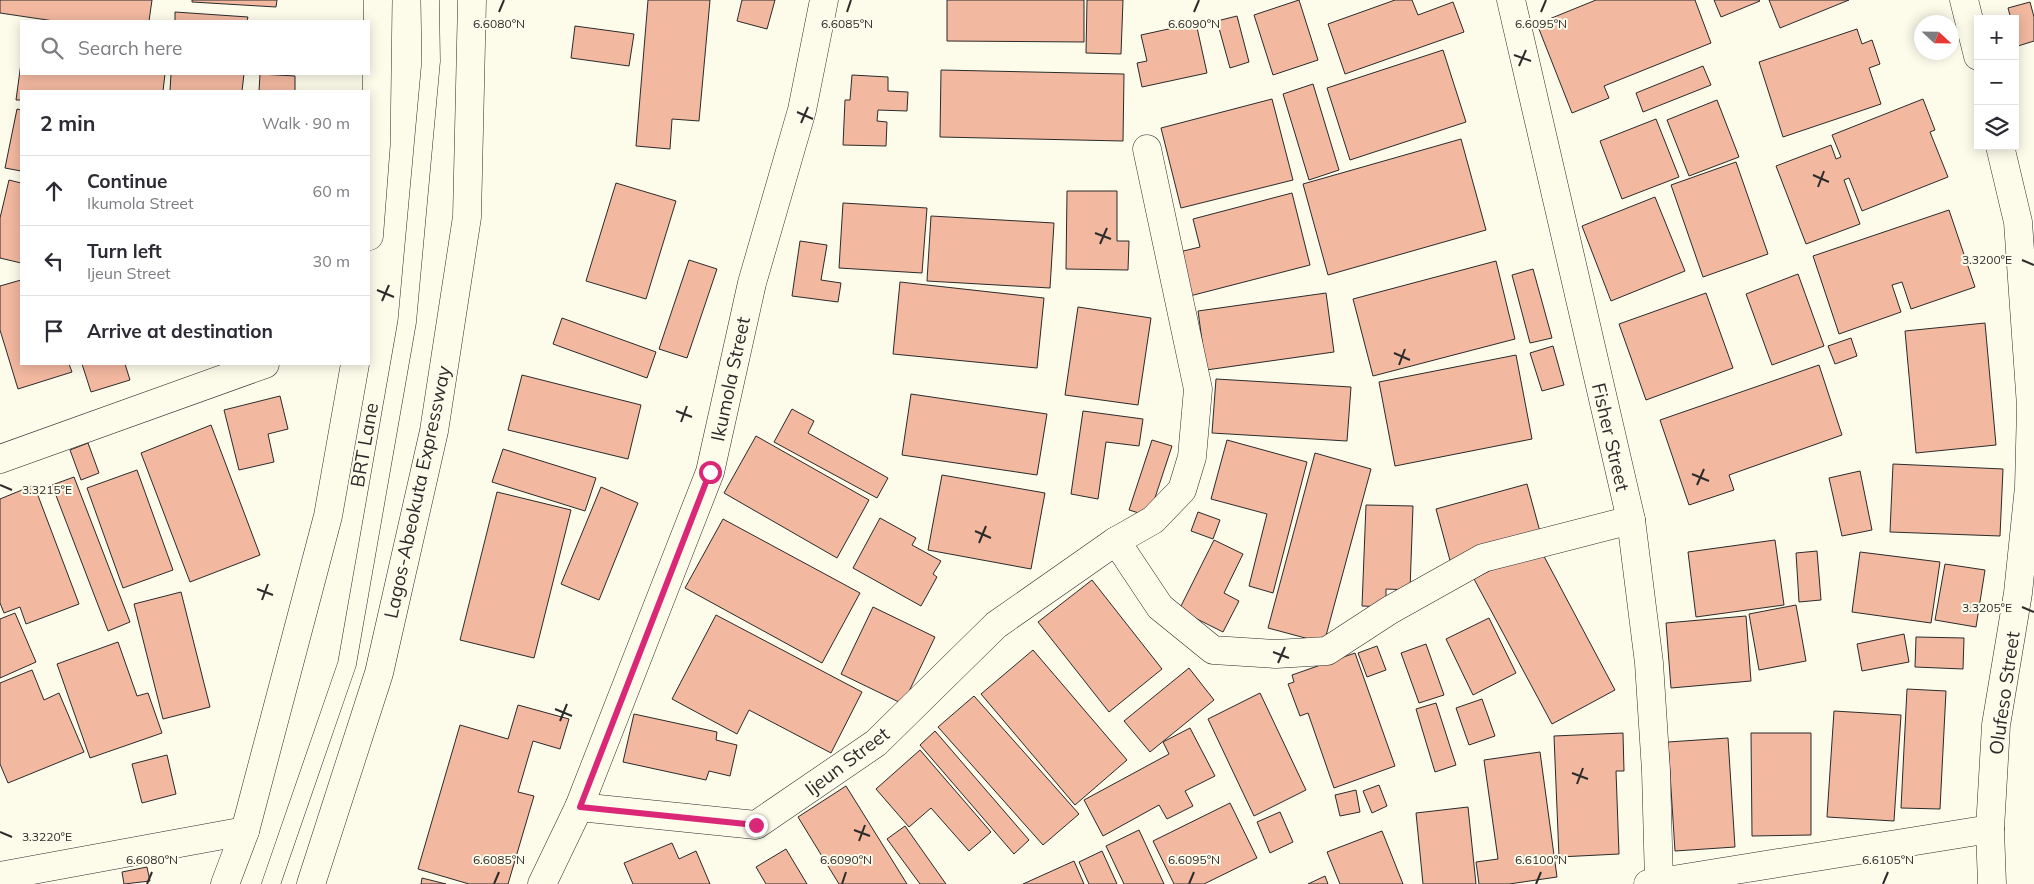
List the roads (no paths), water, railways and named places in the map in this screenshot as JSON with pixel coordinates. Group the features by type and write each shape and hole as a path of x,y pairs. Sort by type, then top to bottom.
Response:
{"main road":[{"path":"370,223 376,145 378,0"},
{"name":"Lagos-Abeokuta Expressway","path":"311,884 379,673 434,431 467,217 472,0"},
{"name":"Ikumola Street","path":"542,884 580,807 710,472 752,283 802,110 824,0"},
{"name":"Fisher Street","path":"1511,0 1630,520 1649,663 1656,771 1654,883"},
{"path":"1964,0 1974,40"},
{"name":"Ijeun Street","path":"580,807 756,825 876,743 996,625 1116,541 1153,520 1182,490 1192,458 1198,389 1147,149"},
{"name":"Olufeso Street","path":"1992,884 1990,829 1996,725 2018,593 2030,486 2031,406 2026,222 2001,150"},
{"path":"0,459 262,365"},
{"path":"225,884 245,831 328,516 355,365"},
{"path":"1116,541 1160,607 1213,650 1276,654 1327,651 1390,610 1483,558 1630,520"},
{"path":"1654,883 1990,829"},
{"path":"0,876 245,831"}],"lane":[{"name":"BRT Lane","path":"271,884 347,664 408,322 432,61 430,0"}]}
